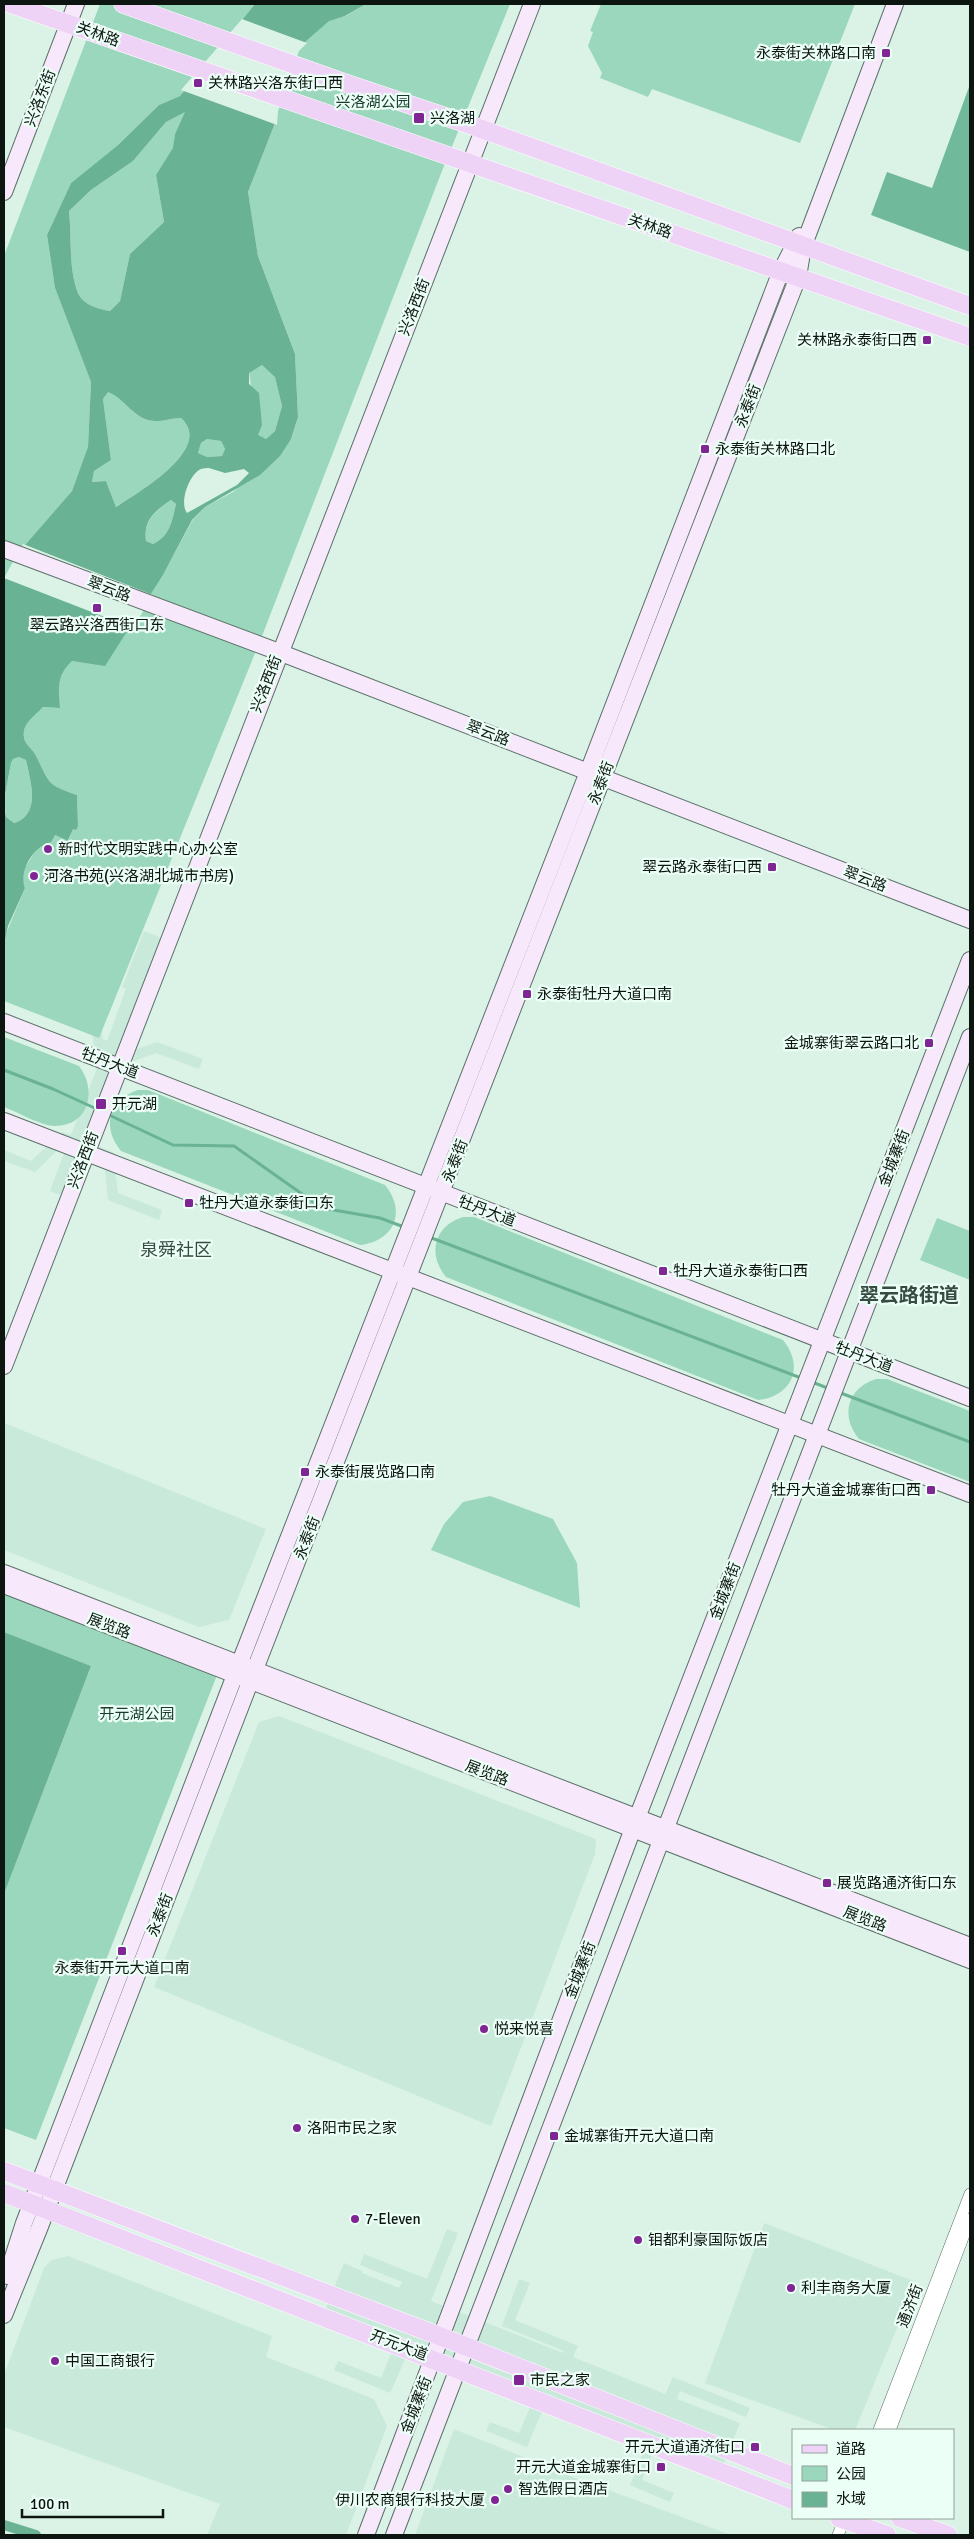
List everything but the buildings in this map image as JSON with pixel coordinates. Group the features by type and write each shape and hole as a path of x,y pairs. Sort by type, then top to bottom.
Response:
{"main road":[{"name":"关林路","path":"11,4 970,337"},
{"name":"兴洛东街","path":"4,192 65,23 69,4"},
{"name":"兴洛东街","path":"4,170 65,23 76,4"},
{"path":"123,4 342,82 480,128 799,246 970,306"},
{"name":"兴洛西街","path":"480,128 524,4"},
{"name":"兴洛西街","path":"4,1344 116,1065 273,656 466,163 532,4"},
{"name":"永泰街","path":"4,2285 39,2207 252,1676 442,1194 594,779 790,274 887,4"},
{"name":"永泰街","path":"799,246 896,4"},
{"name":"翠云路","path":"4,549 155,611 970,920"},
{"name":"翠云路","path":"4,558 155,611"},
{"name":"永泰街","path":"47,2187 237,1670 426,1188 594,779"},
{"name":"翠云路","path":"594,779 970,929"},
{"name":"金城寨街","path":"366,2535 635,1823 970,960"},
{"name":"牡丹大道","path":"4,1022 426,1188 823,1341 848,1360 970,1398"},
{"name":"金城寨街","path":"394,2535 662,1834 848,1360 970,1038"},
{"path":"4,1121 970,1494"},
{"name":"兴洛西街","path":"4,1366 82,1151"},
{"name":"展览路","path":"4,1572 237,1670 635,1823 970,1960"},
{"name":"展览路","path":"4,1585 237,1670"},
{"name":"展览路","path":"662,1834 970,1946"},
{"name":"开元大道","path":"4,2171 467,2346 792,2476"},
{"name":"开元大道","path":"4,2193 434,2358 792,2500"},
{"name":"永泰街","path":"4,2315 39,2207"},
{"path":"903,2519 948,2535"},
{"path":"846,2524 887,2535"}],"street":[{"name":"通济街","path":"879,2429 970,2194"},
{"name":"通济街","path":"890,2429 970,2219"}],"shaded area":[{"path":"969,87 970,252 871,215 887,172 932,188"},
{"path":"144,931 175,943 134,1050 157,1042 203,1059 199,1069 156,1053 134,1061 127,1059 95,1145 113,1152 118,1193 162,1210 159,1220 108,1200 104,1159 91,1154 73,1200 50,1191 67,1145 64,1144 35,1172 4,1161 4,1150 31,1161 62,1132 71,1135 104,1050 94,1046 88,1005 97,998 103,1039 107,1041 126,989 122,987"},
{"path":"4,1423 266,1529 229,1620 199,1627 4,1550"},
{"path":"279,1716 596,1839 595,1854 491,2126 154,1987 259,1722"},
{"path":"764,2223 916,2282 855,2429 831,2429 705,2383"},
{"path":"447,2229 458,2233 431,2301 563,2353 564,2351 502,2326 519,2279 530,2283 515,2320 578,2346 573,2357 665,2394 673,2377 750,2408 746,2417 680,2391 677,2399 740,2423 717,2481 653,2453 642,2480 674,2493 670,2502 630,2485 644,2450 543,2409 527,2447 486,2431 490,2422 519,2433 531,2405 407,2355 390,2393 334,2370 338,2361 381,2378 393,2349 320,2323 344,2263 362,2271 362,2273 399,2288 402,2282 360,2265 364,2254 427,2279"},
{"path":"68,2256 272,2336 266,2357 374,2399 387,2426 346,2535 207,2535 220,2504 4,2427 4,2375 44,2268 52,2260"},
{"path":"454,2429 578,2479 731,2535 415,2535"}],"green space":[{"path":"100,4 255,4 180,96 159,105 118,145 71,183 47,235 55,288 91,382 88,448 72,491 25,545 4,581 4,256"},
{"name":"兴洛湖公园","path":"366,4 510,4 442,171 262,636 99,1038 4,1001 5,936 25,888 22,881 23,871 37,848 55,835 68,841 73,828 78,826 77,795 53,785 49,781 35,754 25,741 25,728 29,721 43,707 59,708 58,694 61,677 72,661 105,665 163,575 192,521 205,507 233,492 291,439 298,417 295,354 258,256 248,192 275,123 276,110 297,49 329,20 346,16"},
{"path":"601,4 855,4 800,143 652,89 648,97 600,78 602,73 588,46 593,32 590,31"},
{"path":"186,111 175,134 174,148 156,175 164,222 130,254 120,301 110,311 91,306 80,297 75,283 69,211 91,190 133,161 166,122"},
{"path":"262,365 275,376 282,406 275,431 266,439 258,436 249,372"},
{"path":"108,391 120,398 135,413 147,420 157,421 181,418 189,430 188,443 181,457 155,481 116,507 106,481 92,482 94,471 111,460 103,399"},
{"path":"207,439 221,441 225,449 222,456 207,457 198,453 201,443"},
{"path":"171,500 176,504 167,532 159,541 153,544 146,541 147,527 152,517"},
{"path":"19,757 26,760 32,796 28,813 23,819 14,823 6,817 4,800 11,763 13,759"},
{"path":"4,1037 79,1066 85,1075 89,1095 83,1113 76,1120 55,1126 37,1121 4,1107"},
{"path":"138,1090 148,1090 385,1185 392,1195 395,1205 396,1215 394,1224 381,1238 360,1245 121,1151 111,1133 111,1115 120,1100"},
{"path":"463,1217 474,1217 783,1340 790,1350 793,1360 794,1370 792,1379 779,1393 758,1400 446,1277 437,1259 436,1242 445,1227"},
{"path":"937,1218 970,1231 970,1280 920,1260"},
{"path":"876,1379 887,1379 970,1411 970,1482 859,1439 850,1421 848,1412 850,1404 858,1389"},
{"path":"490,1496 553,1519 577,1563 580,1608 431,1550 444,1524 463,1502"},
{"name":"开元湖公园","path":"4,1594 217,1675 36,2140 4,2128 4,1894 91,1666 4,1632"}],"water":[{"path":"255,4 366,4 345,16 329,21 297,49 279,101 275,123 248,192 258,256 295,354 298,417 291,439 280,456 260,475 205,507 192,520 163,575 105,666 72,661 61,677 60,708 43,707 27,724 24,735 25,741 35,754 49,781 59,788 77,795 78,826 76,830 73,829 68,840 70,842 68,846 64,845 66,840 55,835 51,842 39,848 29,860 24,874 23,882 25,888 8,926 4,944 4,805 6,817 14,823 23,819 28,812 32,796 26,760 19,757 13,759 11,763 4,800 4,581 25,545 72,491 88,447 91,382 55,288 47,235 71,183 118,145 159,105 180,96","holes":["185,112 175,134 173,148 156,175 164,222 130,254 120,301 110,311 96,308 83,301 75,283 69,211 91,190 133,161 166,122","262,365 275,377 282,406 275,431 266,439 258,435 262,425 259,393 249,384 249,373","108,392 147,420 157,421 181,418 189,430 188,443 181,456 169,469 140,492 116,507 106,481 92,482 94,471 111,460 103,399","207,439 221,441 225,449 222,456 207,457 198,453 201,443","209,468 225,473 244,469 249,473 237,485 187,513 184,503 186,489 189,482 201,469","171,500 176,504 167,532 159,541 153,544 146,541 146,527 151,517"]},
{"path":"4,1632 91,1666 4,1894"}],"pier":[{"path":"242,19 307,43 299,51 278,111 277,125 181,90"},
{"path":"23,544 153,595 133,628 4,578"}],"waterway":[{"path":"4,1070 53,1089 99,1110"},
{"path":"107,1114 173,1145 234,1146 322,1208 380,1218 404,1227"},
{"path":"429,1237 801,1378"},
{"path":"812,1382 830,1389"},
{"path":"838,1392 970,1442"},
{"path":"4,2525 36,2535"}],"place":[{"name":"永泰街关林路口南","path":"886,53"},
{"name":"关林路兴洛东街口西","path":"198,83"},
{"name":"兴洛湖","path":"419,118"},
{"name":"关林路永泰街口西","path":"927,340"},
{"name":"永泰街关林路口北","path":"705,449"},
{"name":"翠云路兴洛西街口东","path":"97,608"},
{"name":"新时代文明实践中心办公室","path":"48,849"},
{"name":"翠云路永泰街口西","path":"772,867"},
{"name":"河洛书苑(兴洛湖北城市书房)","path":"34,876"},
{"name":"永泰街牡丹大道口南","path":"527,994"},
{"name":"金城寨街翠云路口北","path":"929,1043"},
{"name":"开元湖","path":"101,1104"},
{"name":"牡丹大道永泰街口东","path":"189,1203"},
{"name":"牡丹大道永泰街口西","path":"663,1271"},
{"name":"永泰街展览路口南","path":"305,1472"},
{"name":"牡丹大道金城寨街口西","path":"931,1490"},
{"name":"展览路通济街口东","path":"827,1883"},
{"name":"永泰街开元大道口南","path":"122,1951"},
{"name":"悦来悦喜","path":"484,2029"},
{"name":"洛阳市民之家","path":"297,2128"},
{"name":"金城寨街开元大道口南","path":"554,2136"},
{"name":"7-Eleven","path":"355,2219"},
{"name":"钼都利豪国际饭店","path":"638,2240"},
{"name":"利丰商务大厦","path":"791,2288"},
{"name":"中国工商银行","path":"55,2361"},
{"name":"市民之家","path":"519,2380"},
{"name":"开元大道通济街口","path":"755,2447"},
{"name":"开元大道金城寨街口","path":"661,2467"},
{"name":"智选假日酒店","path":"508,2489"},
{"name":"伊川农商银行科技大厦","path":"495,2500"}],"district":[{"name":"泉舜社区","path":"176,1250"},
{"name":"翠云路街道","path":"909,1295"}]}
